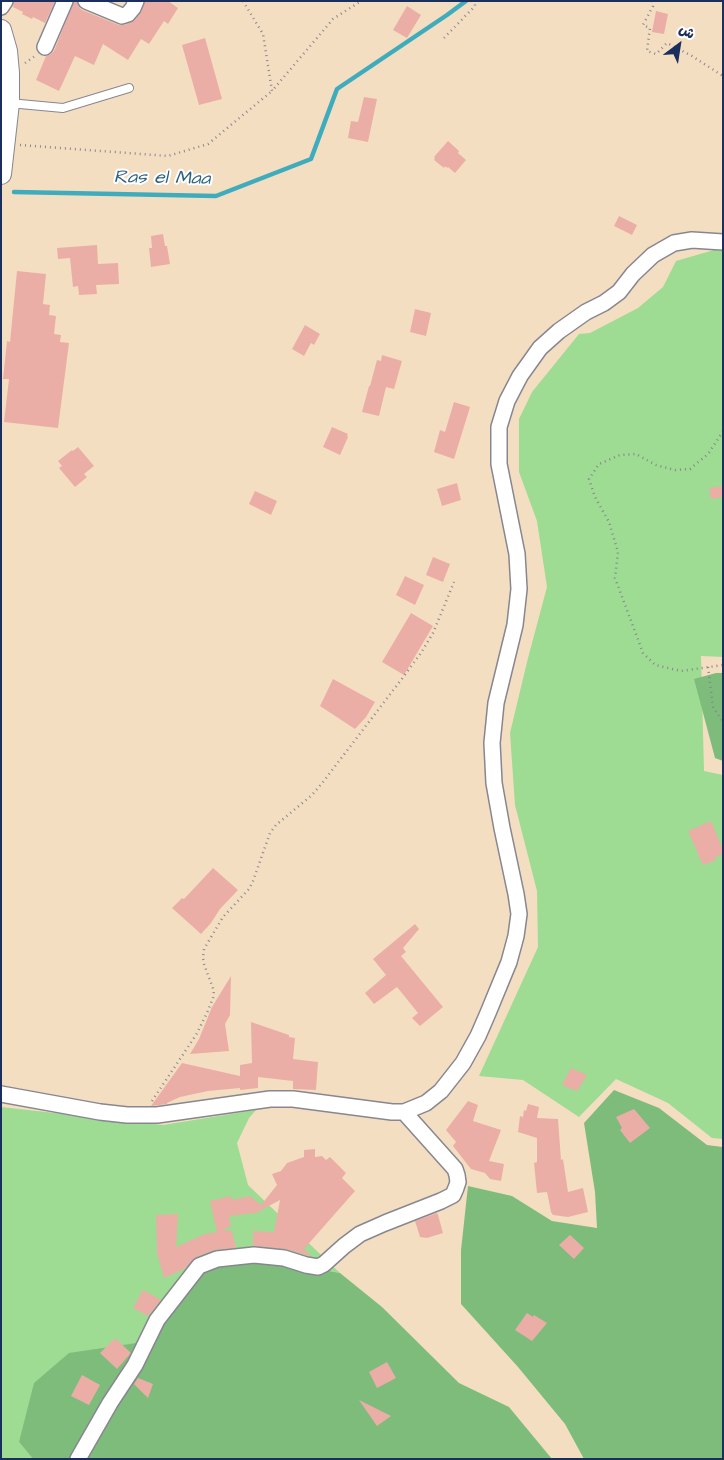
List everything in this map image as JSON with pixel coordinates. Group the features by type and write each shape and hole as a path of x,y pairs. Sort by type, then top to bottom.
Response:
{"street":[{"path":"1,7 5,1"},
{"path":"45,47 65,1"},
{"path":"86,1 122,16 128,14 136,1"},
{"path":"1,30 7,51 9,73 9,103 3,159"},
{"path":"1,1094 100,1112 127,1115 158,1115 270,1099 293,1099 404,1112 426,1103 442,1091 463,1063 478,1036 506,971 516,936 519,914 494,783 492,743 496,703 515,625 520,589 518,554 498,464 499,427 507,401 520,376 540,348 559,331 619,292 633,274 653,255 674,243 692,240 723,242"},
{"path":"78,1459 110,1403 135,1365 157,1320 199,1266 217,1259 254,1255 284,1258 318,1267 360,1234 441,1201 453,1194 458,1182 455,1170 404,1112"}],"lane":[{"path":"9,103 63,108 129,88"}],"path":[{"path":"243,1 263,34 272,91"},
{"path":"3,159 168,156 208,144 272,91 333,19 361,1"},
{"path":"444,38 475,6 475,1"},
{"path":"652,1 653,6 643,25 650,28 647,52 656,54 667,43 723,76"},
{"path":"9,73 45,47"},
{"path":"723,431 708,454 690,468 675,470 656,465 636,454 620,455 599,464 588,478 609,522 618,552 615,578 643,653 655,665 681,671 723,665"},
{"path":"142,1115 186,1049 207,1013 214,991 204,964 204,949 223,917 249,889 270,833 276,825 312,795 324,782 406,673 433,633 454,582"},
{"path":"708,667 712,707 723,722"}],"green space":[{"path":"714,250 723,251 723,657 701,656 704,771 723,775 723,1139 712,1138 668,1103 616,1079 579,1117 523,1080 479,1076 538,947 537,891 515,805 510,733 547,587 537,521 519,472 519,419 532,392 579,334 590,333 638,308 663,287 676,261"},
{"path":"723,673 723,761 715,758 694,679"},
{"path":"614,1090 659,1108 707,1145 723,1147 723,1459 584,1459 565,1424 518,1367 461,1304 461,1250 468,1186 512,1196 552,1221 597,1228 595,1192 584,1123"},
{"path":"1,1107 163,1125 256,1110 249,1118 237,1143 248,1185 340,1273 267,1260 150,1341 19,1442 33,1459 1,1459"},
{"path":"267,1260 340,1273 382,1307 459,1383 509,1407 552,1459 33,1459 19,1442 34,1383 69,1353 150,1341 169,1312 209,1266"}],"building":[{"path":"14,1 55,1 45,23 22,14 23,12 13,7"},
{"path":"74,1 77,1 78,6 82,10 119,25 125,25 135,20 141,12 145,1 168,1 178,8 168,24 164,21 149,44 141,39 128,60 103,44 94,65 75,56 59,91 36,80 46,56 54,51"},
{"path":"407,6 421,15 407,38 393,30"},
{"path":"656,11 668,14 664,34 652,32"},
{"path":"205,38 222,99 199,105 182,45"},
{"path":"364,97 377,99 368,142 348,138 351,121 358,122"},
{"path":"448,141 466,160 455,173 448,167 445,166 444,168 434,160 434,157"},
{"path":"619,216 637,225 632,235 614,226"},
{"path":"163,234 170,264 151,267 149,248 152,248 151,236"},
{"path":"97,245 98,264 118,263 119,284 96,285 97,294 79,295 78,286 73,287 70,258 58,259 57,248"},
{"path":"17,271 46,274 43,304 50,305 49,315 56,316 54,334 61,335 60,342 69,343 58,428 4,422 9,379 3,379 7,341 10,342"},
{"path":"415,309 431,313 426,336 410,332"},
{"path":"305,325 320,334 314,345 311,343 304,356 292,349"},
{"path":"382,355 402,361 394,389 386,387 379,416 362,412 377,360 381,361"},
{"path":"454,402 470,407 454,459 434,452 440,430 445,432"},
{"path":"332,427 348,434 340,455 323,447"},
{"path":"78,447 94,466 84,474 87,477 75,487 59,468 62,466 58,461"},
{"path":"457,483 461,500 442,506 437,489"},
{"path":"723,486 723,497 711,499 709,488"},
{"path":"255,491 277,501 271,515 249,504"},
{"path":"433,557 450,564 443,582 426,575"},
{"path":"405,576 424,585 415,605 396,595"},
{"path":"411,613 433,626 404,675 382,662"},
{"path":"333,679 375,702 366,717 355,729 320,706"},
{"path":"711,821 723,854 715,857 716,860 703,865 688,831"},
{"path":"213,868 238,890 220,909 201,934 172,908 182,898 184,899"},
{"path":"415,924 419,929 403,948 406,952 401,956 443,1007 420,1026 412,1018 418,1013 397,987 374,1004 365,993 386,975 373,959"},
{"path":"231,976 230,1015 225,1024 229,1051 190,1054 199,1039 212,1007"},
{"path":"251,1022 295,1038 293,1059 318,1062 316,1090 293,1089 293,1081 258,1077 258,1088 208,1091 180,1097 167,1104 151,1106 182,1063 240,1076 240,1065 252,1063"},
{"path":"571,1068 587,1075 577,1091 562,1085"},
{"path":"468,1101 478,1105 473,1121 501,1130 489,1161 504,1164 501,1181 490,1179 485,1173 471,1169 453,1146 456,1142 446,1130"},
{"path":"528,1104 539,1107 537,1118 558,1119 561,1160 563,1159 568,1192 583,1188 588,1212 568,1217 553,1215 547,1192 537,1193 534,1163 537,1162 537,1138 518,1132 520,1116 523,1117 524,1110 526,1111"},
{"path":"634,1109 650,1128 630,1143 620,1130 622,1128 616,1117"},
{"path":"315,1149 315,1157 322,1156 326,1160 330,1157 346,1173 342,1178 355,1191 304,1249 310,1256 285,1249 253,1246 253,1231 274,1232 280,1200 254,1214 229,1216 231,1226 223,1230 232,1231 236,1248 214,1250 196,1257 184,1269 164,1278 157,1253 156,1215 178,1214 176,1247 205,1234 217,1232 210,1201 231,1196 232,1200 250,1196 261,1205 277,1185 272,1174 281,1171 287,1163 304,1157 304,1150"},
{"path":"437,1213 443,1233 427,1238 420,1237 415,1221"},
{"path":"570,1235 584,1248 574,1259 559,1245"},
{"path":"143,1290 161,1300 148,1316 133,1308"},
{"path":"527,1313 547,1323 532,1341 515,1330"},
{"path":"115,1338 131,1353 117,1369 100,1353"},
{"path":"387,1362 396,1378 377,1388 369,1372"},
{"path":"82,1375 100,1385 89,1405 71,1396"},
{"path":"138,1378 153,1384 148,1398 134,1384"},
{"path":"359,1400 391,1416 377,1426"}],"waterway":[{"name":"Ras el Maa","path":"14,192 216,196 311,159 337,89 466,1"}]}
